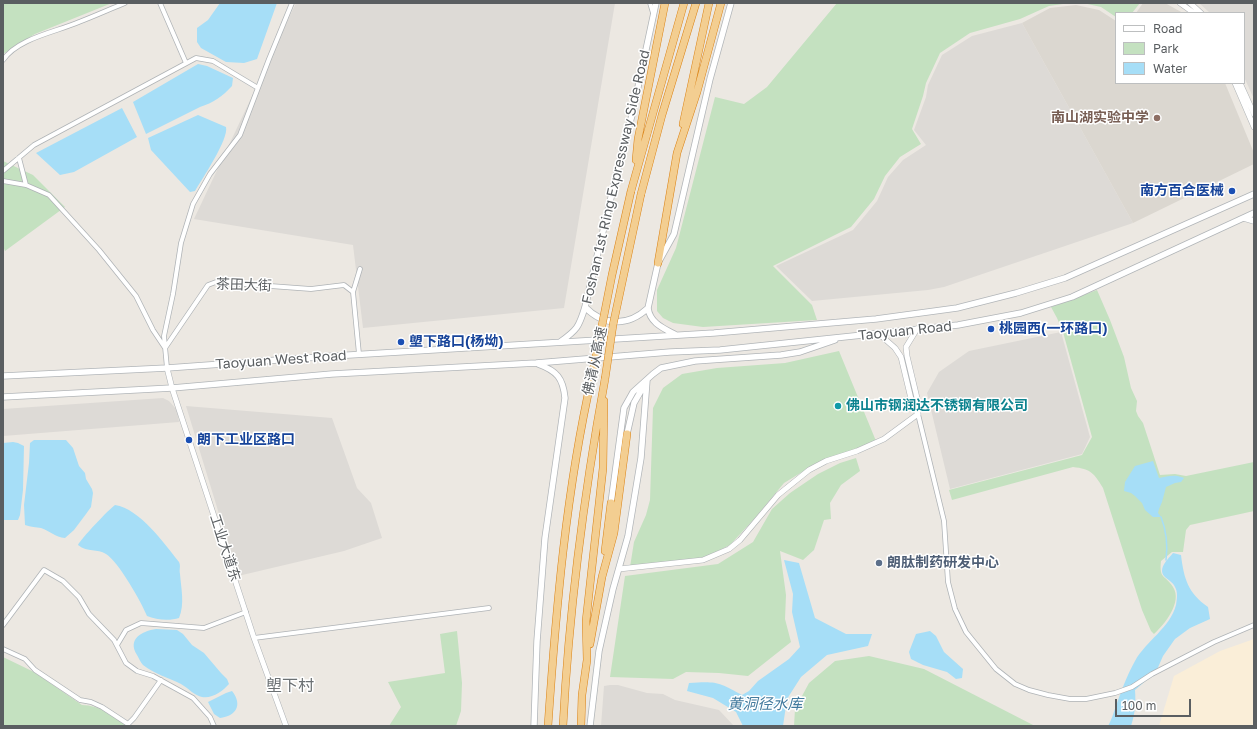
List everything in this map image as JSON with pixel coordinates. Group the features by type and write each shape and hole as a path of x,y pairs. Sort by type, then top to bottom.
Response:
{"highway":[{"path":"634,180 638,139 665,3"},
{"name":"佛清从高速","path":"548,726 552,655 568,512 584,414 631,191 684,3"},
{"name":"佛清从高速","path":"563,726 567,657 582,516 604,379 624,273 642,194 662,115 696,3"},
{"path":"658,263 693,70 709,3"},
{"path":"677,153 697,92 721,3"},
{"path":"587,660 586,622 603,468 604,379"},
{"path":"602,577 614,533 627,434"},
{"path":"581,726 582,695 602,577 611,503"}],"main road":[{"name":"Foshan 1st Ring Expressway Side Road","path":"559,342 574,332 580,325 586,307 618,168 632,115 656,3"},
{"path":"676,335 658,325 649,315 648,308 658,263 674,234 710,80 731,3"},
{"name":"Taoyuan Road","path":"559,342 676,335 876,319 957,308 1016,293 1065,278 1254,194"},
{"name":"Taoyuan Road","path":"536,363 670,352 720,350 958,325 1021,313 1072,297 1254,213"},
{"path":"1244,218 1254,221"},
{"path":"586,307 596,317 618,323 630,320 640,315 648,308"},
{"path":"611,503 624,408 633,392 661,368 694,361 781,355 800,352 845,337"},
{"name":"Taoyuan West Road","path":"3,376 167,368 359,354 559,342"},
{"path":"534,726 537,641 545,538 565,398 561,380 548,368 536,363"},
{"name":"Taoyuan West Road","path":"3,397 172,388 332,374 536,363"},
{"path":"627,434 634,404 647,380"},
{"path":"590,726 599,651 628,536 641,458 647,380"}],"street":[{"path":"3,60 8,53 35,37 78,23 125,3"},
{"path":"160,3 186,63"},
{"path":"167,368 164,336 173,294 181,243 193,204 210,174 240,136 292,3"},
{"path":"650,3 654,13"},
{"path":"1180,3 1193,12"},
{"path":"1190,3 1200,12"},
{"path":"3,171 34,145 196,58 213,61 258,88"},
{"path":"1235,84 1254,127"},
{"path":"1240,84 1254,114"},
{"path":"19,158 26,185"},
{"path":"3,181 26,185 49,195 99,250 136,296 153,330 165,348"},
{"path":"359,354 353,292 360,269"},
{"name":"茶田大街","path":"165,348 208,285 216,282 311,289 344,285 353,292"},
{"path":"917,329 906,347 906,356 918,402 918,414 944,521 948,582 955,609 966,632 996,669 1015,684 1029,690 1070,699 1086,699 1115,693 1132,686 1214,642 1254,625"},
{"path":"878,333 895,348 901,357 912,403 918,414"},
{"name":"工业大道东","path":"167,368 172,388 254,638 286,726"},
{"path":"619,569 703,560 729,549 740,540 778,495 809,470 884,439 918,414"},
{"path":"3,625 44,570 63,581 79,597 89,614 103,627 117,645 126,663 137,671 153,676 193,698 210,717 214,726"},
{"path":"254,638 489,608"},
{"path":"117,645 126,630 141,623 204,628 246,612"},
{"path":"3,649 25,659 35,670 80,700 91,702 102,707 128,724 134,718 161,680"}],"shaded area":[{"path":"296,3 615,3 564,308 363,328 353,245 194,219"},
{"path":"1143,3 1165,3 1181,12 1137,12"},
{"path":"1199,3 1254,3 1254,99 1245,79 1245,12 1209,12"},
{"name":"南山湖实验中学","path":"1076,5 1099,10 1115,20 1115,84 1225,84 1254,153 1254,164 1133,223 1022,23 1050,8"},
{"path":"1022,23 1133,223 944,287 928,290 812,301 776,266 853,230 877,201 888,177 903,160 926,145 914,130 926,97 928,85 942,55 972,36"},
{"path":"1061,332 1090,437 1082,454 950,489 927,393 939,372 969,351"},
{"path":"163,398 169,401 177,410 179,422 3,436 3,409"},
{"path":"186,406 332,418 357,488 371,503 382,538 344,551 238,576"},
{"path":"1254,639 1254,726 1159,726 1174,676 1220,651"},
{"path":"618,685 647,693 663,694 675,700 719,710 734,726 601,726 604,686"}],"green space":[{"path":"3,3 112,3 35,34 3,54"},
{"path":"837,3 1070,3 1049,6 1020,19 970,33 940,53 926,83 912,129 921,144 900,157 885,176 874,199 851,227 773,266 812,305 817,320 703,327 673,323 663,318 657,311 657,290 676,248 715,97 744,104 767,87"},
{"path":"1083,3 1140,3 1133,12 1115,12 1115,16 1101,7"},
{"path":"3,161 33,175 65,207 5,251 3,246"},
{"path":"1097,290 1124,357 1131,388 1137,401 1136,411 1143,423 1160,475 1175,474 1186,476 1254,462 1254,511 1190,525 1186,530 1183,552 1172,552 1161,561 1162,574 1173,587 1176,599 1171,613 1163,625 1154,634 1151,631 1142,610 1103,488 1094,475 1084,469 1073,467 952,500 949,490 1082,455 1092,437 1063,332 1051,307"},
{"path":"839,351 876,441 812,466 784,483 730,545 703,558 630,567 634,542 646,515 650,500 653,408 663,388 682,374 717,368 785,363"},
{"path":"856,458 860,471 841,485 830,503 831,519 824,520 814,550 803,560 780,551 786,595 785,619 791,642 748,676 686,672 673,679 610,677 625,576 718,564 753,542 772,509 790,493 818,474 840,463"},
{"path":"457,631 462,683 461,711 456,726 389,726 401,707 388,682 445,673 440,634"},
{"path":"869,656 924,669 1035,726 794,726 795,709 809,683 835,661"},
{"path":"3,657 34,672 82,705 89,705 101,709 128,726 3,726"}],"water":[{"path":"220,3 277,3 257,59 244,63 226,62 201,48 197,42 197,28 208,20"},
{"path":"198,64 207,66 233,78 232,86 213,101 146,134 133,102"},
{"path":"122,108 137,137 74,172 60,175 36,153"},
{"path":"198,115 226,127 226,133 209,169 195,191 190,192 151,150 148,138"},
{"path":"34,440 66,440 73,448 79,466 85,473 86,479 92,489 93,493 91,507 74,530 65,538 41,528 25,525 24,505 30,443"},
{"path":"13,442 24,446 23,490 20,515 18,520 3,520 3,443"},
{"path":"1153,461 1159,478 1175,476 1184,478 1181,482 1166,487 1158,513 1161,517 1153,517 1145,510 1142,503 1135,496 1124,491 1125,482 1135,466"},
{"path":"115,505 133,513 151,528 179,562 182,607 179,618 163,620 147,616 129,583 111,558 103,552 85,549 78,545 95,524"},
{"path":"1173,553 1181,555 1188,585 1191,591 1201,602 1208,607 1210,619 1190,628 1175,639 1163,656 1156,672 1135,690 1135,708 1131,726 1108,726 1124,684 1135,661 1145,647 1169,621 1173,613 1176,605 1177,591 1173,584 1164,576 1162,570 1164,564"},
{"name":"黄洞径水库","path":"784,560 799,563 815,618 846,634 872,634 868,646 827,655 801,677 787,699 783,726 743,726 736,712 713,698 687,691 689,683 712,682 728,687 742,695 749,691 758,681 789,659 800,647 792,612 793,594"},
{"path":"156,629 177,630 183,634 192,645 204,653 227,679 229,684 217,694 210,697 202,697 194,694 181,684 143,665 134,649 135,640 141,634"},
{"path":"930,631 936,636 944,652 963,669 962,678 956,679 947,672 923,665 911,659 909,652 916,634"},
{"path":"232,691 237,701 236,709 230,715 220,718 214,714 208,702"}],"waterway":[{"path":"1161,517 1165,528 1167,549 1166,560"}],"place":[{"name":"南山湖实验中学","path":"1157,118"},
{"name":"南方百合医械","path":"1232,191"},
{"name":"桃园西(一环路口)","path":"991,329"},
{"name":"塱下路口(杨坳)","path":"401,342"},
{"name":"佛山市钢润达不锈钢有限公司","path":"838,406"},
{"name":"朗下工业区路口","path":"189,440"},
{"name":"朗肽制药研发中心","path":"879,563"}],"district":[{"name":"塱下村","path":"290,686"}]}
